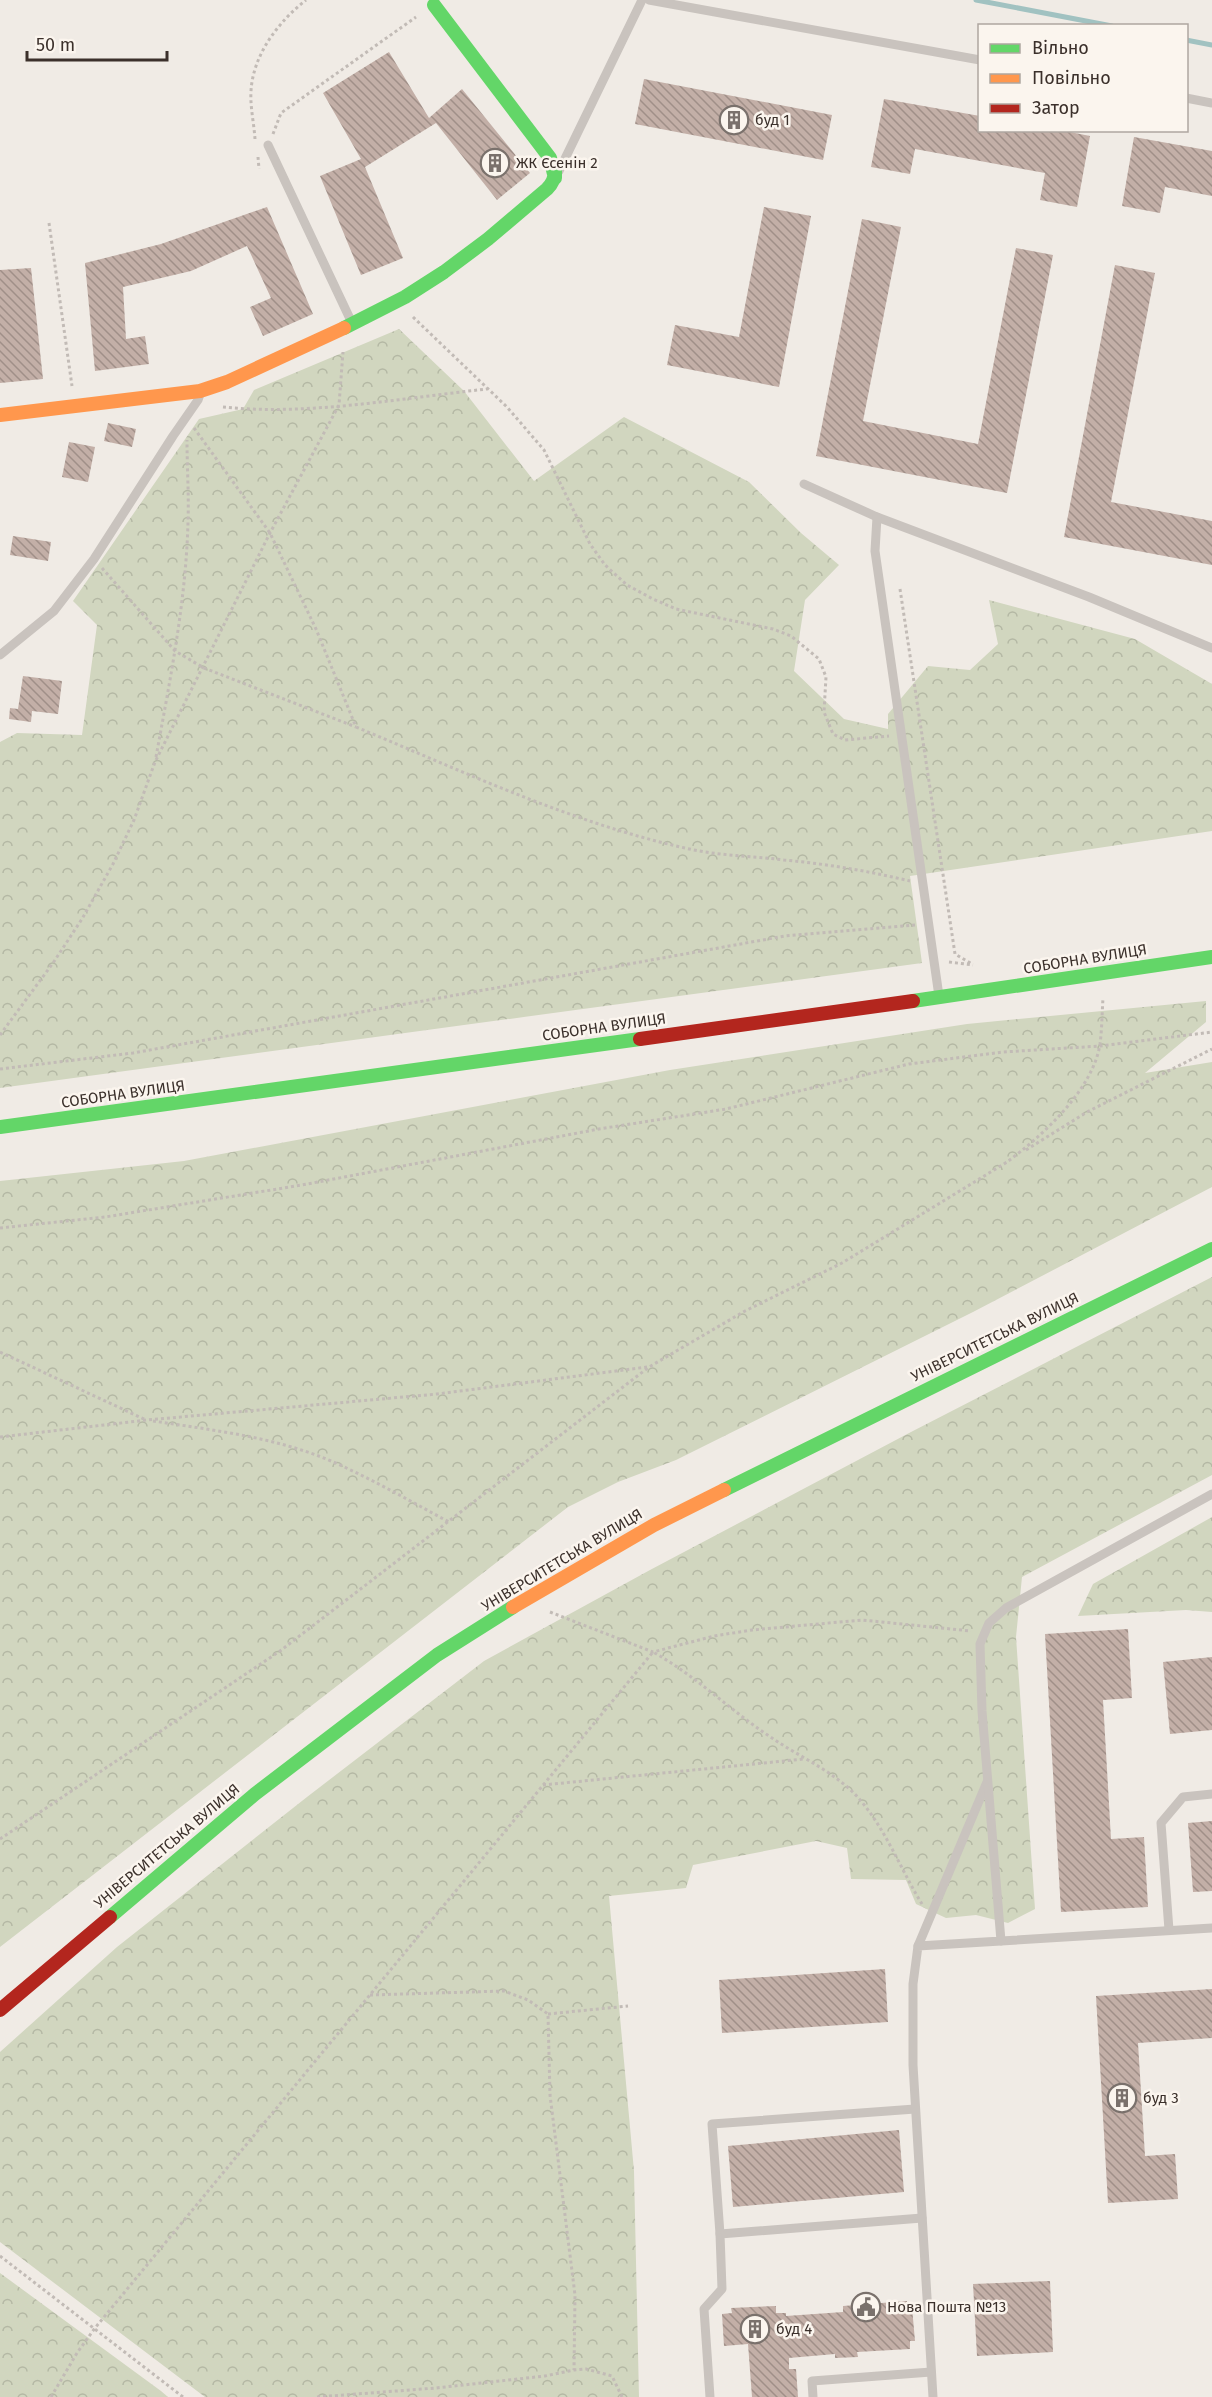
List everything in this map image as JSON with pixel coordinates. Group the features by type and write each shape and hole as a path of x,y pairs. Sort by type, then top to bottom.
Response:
{"main road":[{"path":"0,414 199,396 396,302 467,256 544,191 555,178 550,158 434,5"},
{"name":"СОБОРНА ВУЛИЦЯ","path":"0,1127 1212,957"},
{"name":"УНІВЕРСИТЕТСЬКА ВУЛИЦЯ","path":"0,2010 273,1779 437,1655 523,1601 654,1525 1212,1249"}],"lane":[{"path":"555,178 642,0"},
{"path":"649,0 978,60"},
{"path":"1188,98 1212,103"},
{"path":"268,145 349,325"},
{"path":"0,655 54,611 94,559 199,396"},
{"path":"804,484 877,517 1078,593 1212,648"},
{"path":"877,517 875,551 939,997"},
{"path":"1001,1941 980,1676 980,1644 983,1633 989,1623 1006,1608 1212,1494"},
{"path":"933,2397 915,2109 912,2022 914,1984 918,1946 988,1779"},
{"path":"1169,1930 1161,1822 1183,1797 1212,1794"},
{"path":"918,1946 1212,1928"},
{"path":"710,2397 704,2309 722,2289 712,2124 915,2109"},
{"path":"720,2234 922,2218"},
{"path":"813,2397 812,2381 931,2372"}],"path":[{"path":"306,0 272,34 256,68 251,90 259,169 281,113 434,5"},
{"path":"49,223 75,406"},
{"path":"396,302 424,326 525,426 543,450 590,544 605,565 627,585 676,609 773,629 791,636 819,659 825,676 824,712 833,734 845,740 901,735"},
{"path":"0,1035 82,919 134,819 155,762 270,533 339,405 349,325"},
{"path":"199,396 222,406 249,409 339,405 487,389"},
{"path":"186,417 270,533 316,629 356,727"},
{"path":"155,762 175,651 186,569 189,520 186,417"},
{"path":"94,559 175,651 204,668 356,727 556,810 625,833 695,850 852,868 923,884"},
{"path":"900,589 955,954 973,965"},
{"path":"0,1069 133,1053 784,936 929,924"},
{"path":"1006,1162 1030,1144 1065,1111 1086,1079 1100,1046 1105,972"},
{"path":"0,1228 105,1216 302,1185 599,1129 726,1109 909,1064 1003,1052 1100,1046 1212,1032"},
{"path":"0,1839 280,1651 649,1367 745,1311 842,1263 1087,1112 1212,1049"},
{"path":"0,1352 147,1420 216,1430 283,1445 330,1461 449,1522"},
{"path":"0,1437 147,1420 436,1394 649,1367"},
{"path":"523,1601 653,1652 672,1663 755,1726 840,1781 862,1802 886,1837 930,1915"},
{"path":"51,2397 95,2328 653,1652 714,1636 752,1630 852,1621 937,1626 983,1633"},
{"path":"543,1785 804,1759"},
{"path":"370,1995 504,1991 528,2000 548,2014 628,2006"},
{"path":"548,2014 550,2095 575,2295 573,2370"},
{"path":"0,2256 183,2397"},
{"path":"317,2397 436,2388 586,2369 612,2376 622,2397"}],"green space":[{"path":"399,329 464,391 534,481 624,417 749,482 801,533 839,565 805,600 794,671 844,719 888,729 888,714 928,666 970,670 998,644 989,600 1135,639 1212,684 1212,831 910,876 922,963 0,1088 0,742 17,733 82,735 97,625 73,601 199,419 243,409 254,390"},
{"path":"1206,1001 1206,1022 1145,1073 1212,1062 1212,1187 973,1312 676,1460 618,1482 568,1507 0,1947 0,1181 184,1161 670,1070 967,1024"},
{"path":"1212,1277 1212,1475 1022,1577 1016,1637 1035,1909 1008,1923 976,1915 946,1918 916,1904 906,1880 851,1879 847,1848 816,1841 693,1865 686,1888 609,1896 634,2171 639,2397 205,2397 0,2242 0,2052 117,1947 484,1661 911,1432"},
{"path":"1212,1517 1212,1612 1186,1610 1078,1616 1093,1584"},
{"path":"0,2273 161,2391 168,2397 0,2397"}],"building":[{"name":"ЖК Єсенін 2","path":"389,52 429,118 462,89 530,173 497,200 436,123 365,167 403,258 361,275 320,176 361,159 323,93"},
{"name":"буд 1","path":"644,79 832,115 823,160 635,124"},
{"path":"884,99 978,116 978,132 1070,132 1090,136 1077,207 1040,200 1045,173 915,149 910,174 871,167"},
{"path":"1134,137 1212,151 1212,196 1165,187 1160,213 1122,206"},
{"path":"267,207 313,314 263,336 250,307 271,298 247,246 191,271 123,287 126,339 145,336 149,364 95,371 85,263 161,244"},
{"path":"764,207 811,216 779,387 667,365 675,325 739,337"},
{"path":"862,219 901,227 863,421 978,444 1016,248 1053,255 1007,493 816,456"},
{"path":"1115,265 1155,273 1111,502 1212,521 1212,565 1064,537"},
{"path":"31,268 43,379 0,383 0,270"},
{"path":"108,423 136,429 132,447 104,441"},
{"path":"69,442 95,447 88,482 62,477"},
{"path":"13,536 51,542 48,561 10,555"},
{"path":"23,676 62,681 58,714 32,711 31,722 9,719 10,708 18,709"},
{"path":"1128,1629 1132,1698 1103,1700 1111,1839 1144,1837 1148,1907 1061,1912 1045,1634"},
{"path":"1212,1657 1212,1730 1170,1734 1163,1662"},
{"path":"1212,1821 1212,1891 1193,1892 1188,1823"},
{"path":"885,1969 888,2022 722,2033 719,1980"},
{"name":"буд 3","path":"1212,1989 1212,2038 1138,2043 1145,2156 1175,2154 1178,2199 1108,2203 1096,1996"},
{"path":"899,2130 904,2192 733,2207 728,2146"},
{"path":"1050,2281 1053,2352 977,2356 973,2284"},
{"path":"907,2301 907,2308 912,2307 915,2341 910,2341 910,2349 857,2352 858,2357 835,2358 835,2354 789,2358 789,2369 796,2369 798,2397 752,2397 748,2344 724,2346 722,2314 732,2313 731,2308 776,2306 776,2313 786,2313 786,2316 843,2312 843,2306"}],"waterway":[{"path":"976,0 1102,24"},
{"path":"1188,40 1212,45"}],"traffic: fast":[{"path":"344,328 405,297 444,272 488,239 547,189 553,181 554,176 555,174 555,171 555,178 550,158 434,5"},
{"path":"913,1001 1212,957"},
{"path":"0,1127 640,1039"},
{"path":"724,1490 1212,1249"},
{"path":"110,1917 255,1794 437,1655 513,1607"}],"traffic: slow":[{"path":"0,415 200,391 227,382 344,328"},
{"path":"513,1607 654,1525 724,1490"}],"traffic: jam":[{"path":"640,1039 913,1001"},
{"path":"0,2010 110,1917"}],"place":[{"name":"буд 1","path":"734,120"},
{"name":"ЖК Єсенін 2","path":"495,163"},
{"name":"буд 3","path":"1122,2098"},
{"name":"Нова Пошта №13","path":"866,2307"},
{"name":"буд 4","path":"755,2329"}]}
